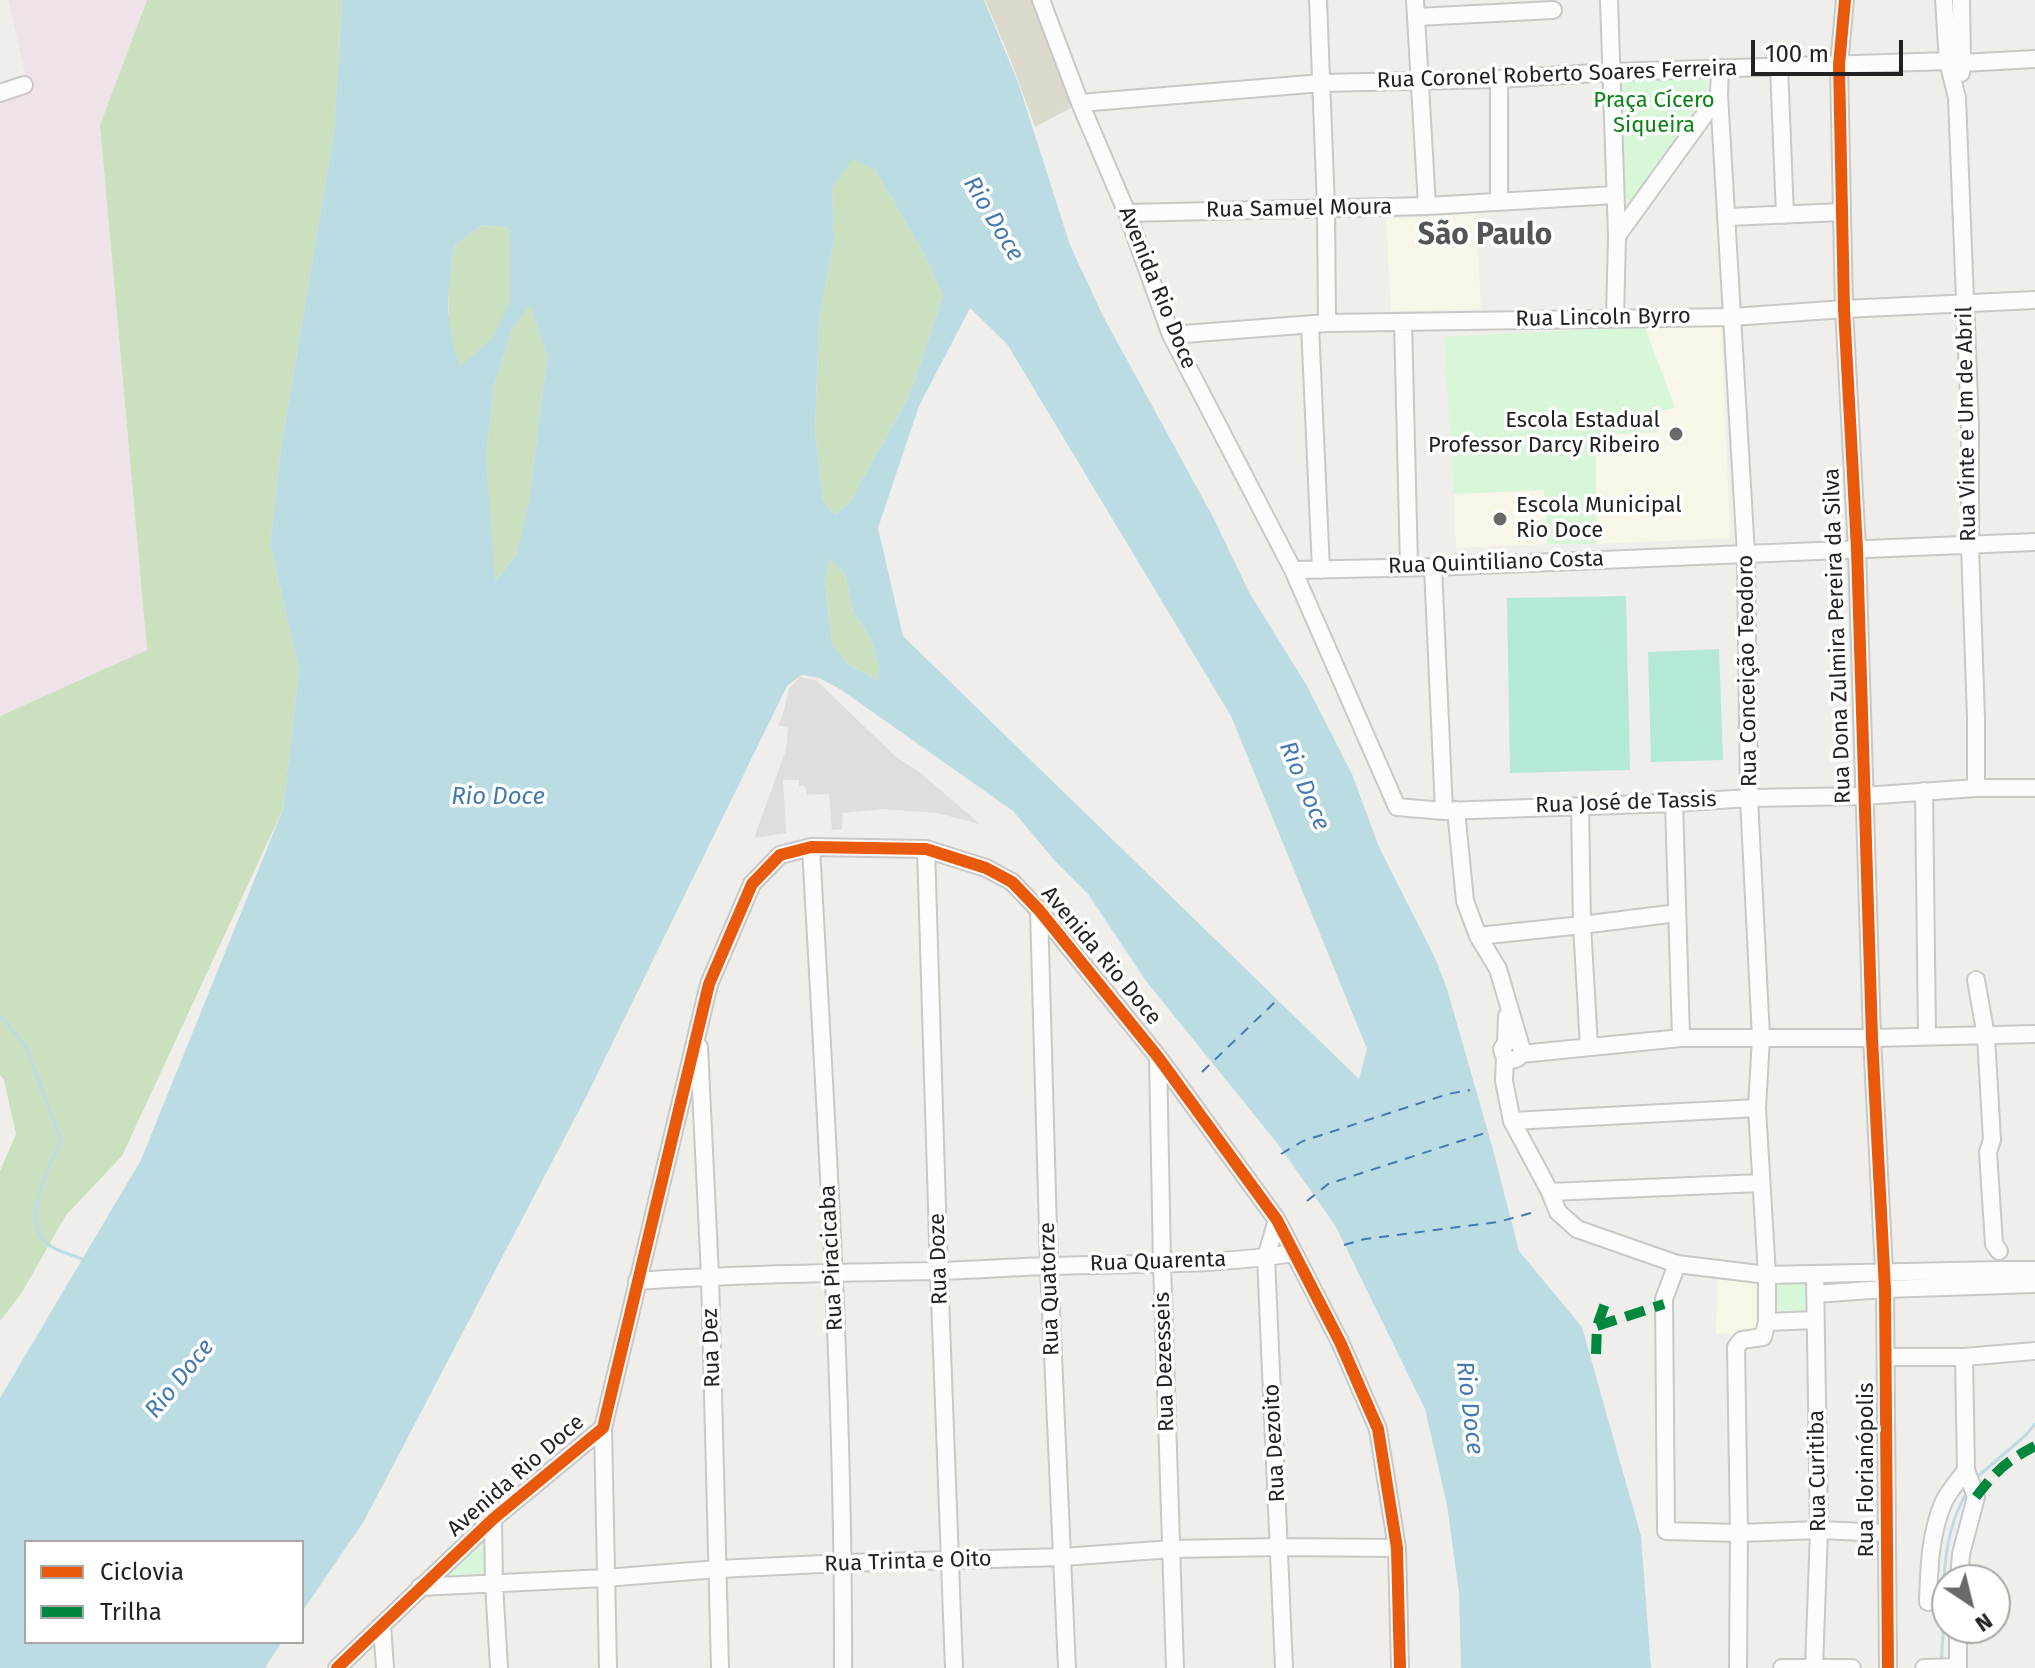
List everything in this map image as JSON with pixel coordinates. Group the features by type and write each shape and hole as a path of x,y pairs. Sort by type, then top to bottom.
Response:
{"street":[{"name":"Avenida Rio Doce","path":"1041,0 1127,213 1171,335 1293,570 1397,807 1450,810"},
{"path":"1318,0 1327,323"},
{"path":"1609,0 1617,236 1615,318"},
{"name":"Rua Dona Zulmira Pereira da Silva","path":"1845,0 1839,65 1844,309 1857,549 1872,1038 1884,1280"},
{"name":"Rua Vinte e Um de Abril","path":"1944,0 1955,62 1957,98 1970,425 1976,788"},
{"name":"Rua Vinte e Um de Abril","path":"1955,62 1961,0"},
{"path":"1427,206 1416,9 1553,10"},
{"name":"Rua Coronel Roberto Soares Ferreira","path":"1080,103 1322,83 2035,59"},
{"path":"1779,66 1785,215"},
{"name":"Rua Conceição Teodoro","path":"1720,68 1719,95 1746,554 1749,798 1761,1038 1757,1108 1767,1322"},
{"path":"1499,79 1499,201"},
{"path":"0,93 24,85"},
{"path":"1617,236 1719,95"},
{"name":"Rua Samuel Moura","path":"1127,213 1427,206 1615,195"},
{"path":"1728,217 1842,212"},
{"name":"Rua Lincoln Byrro","path":"1171,335 1327,323 1733,317 2035,300"},
{"path":"1403,322 1409,566"},
{"path":"1310,325 1321,570"},
{"name":"Rua Quintiliano Costa","path":"1293,570 2035,542"},
{"path":"1433,567 1450,810 1465,901 1478,936 1498,969 1508,1007 1513,1050 1504,1081 1512,1121 1558,1212 1577,1229 1677,1264 1767,1275 1815,1274 1884,1280 1999,1277 2035,1270"},
{"name":"Rua José de Tassis","path":"1450,810 2035,788"},
{"path":"1924,791 1927,1036"},
{"path":"1674,803 1681,1038"},
{"path":"1580,806 1582,925 1589,1047"},
{"name":"Avenida Rio Doce","path":"337,1668 493,1519 603,1428 709,984 752,884 780,855 811,847 926,849 986,868 1012,882 1039,910 1158,1057 1277,1220 1340,1342 1378,1429 1397,1548 1400,1668"},
{"name":"Rua Piracicaba","path":"811,847 834,1273 843,1668"},
{"name":"Rua Doze","path":"926,849 954,1668"},
{"name":"Rua Quatorze","path":"1039,910 1049,1266 1067,1668"},
{"path":"1478,936 1677,913"},
{"path":"1976,980 1986,1036 1992,1140 1998,1152 2003,1244 1999,1251 1999,1277"},
{"name":"Rua Dez","path":"698,1029 710,1276 720,1668"},
{"path":"1513,1050 1589,1047 1681,1038 2035,1034"},
{"name":"Rua Dezesseis","path":"1158,1057 1175,1668"},
{"path":"1512,1121 1757,1108"},
{"path":"1550,1192 1761,1183"},
{"name":"Rua Dezoito","path":"1277,1220 1266,1257 1284,1668"},
{"name":"Rua Quarenta","path":"637,1281 710,1276 1162,1263 1294,1253"},
{"path":"1677,1264 1664,1299 1666,1531 1887,1533"},
{"name":"Rua Curitiba","path":"1814,1668 1819,1530 1815,1274"},
{"path":"1999,1277 2035,1284"},
{"path":"1815,1294 1884,1280"},
{"name":"Rua Florianópolis","path":"1884,1280 1888,1668"},
{"path":"1738,1668 1736,1347 1742,1340 1763,1337 1767,1322 1815,1320"},
{"path":"1886,1357 1964,1357 2035,1351"},
{"path":"1960,1564 1976,1497 1966,1470 1964,1357"},
{"path":"603,1428 608,1668"},
{"path":"1928,1602 1930,1558 1936,1525 1945,1500 1966,1470"},
{"path":"493,1519 499,1668"},
{"name":"Rua Trinta e Oito","path":"420,1587 718,1569 1063,1557 1172,1549 1397,1548"},
{"path":"382,1625 385,1668"},
{"path":"1926,1668 1958,1668 1958,1644"},
{"path":"1782,1668 1852,1668"}],"shaded area":[{"path":"8,0 147,0 100,125 147,651 0,716 0,98 28,86"},
{"path":"985,0 1038,0 1078,104 1035,127"},
{"path":"1476,214 1481,309 1391,311 1386,219"},
{"name":"Escola Estadual Professor Darcy Ribeiro","path":"1721,320 1730,538 1596,544 1596,435 1656,432 1656,411 1675,408 1645,328"},
{"name":"Escola Municipal Rio Doce","path":"1545,490 1547,544 1456,548 1454,494"},
{"path":"800,677 816,680 896,757 918,771 980,824 937,813 883,809 843,813 842,829 832,830 829,794 807,795 805,786 799,786 799,780 783,780 786,833 754,838 786,750 788,728 778,725 789,688"},
{"path":"1718,1272 1762,1276 1759,1332 1716,1334"}],"green space":[{"path":"147,0 342,0 334,132 281,447 270,545 299,670 283,809 122,1156 66,1215 21,1294 0,1321 0,1171 16,1134 4,1080 0,1075 0,716 147,650 100,125"},
{"name":"Praça Cícero Siqueira","path":"1705,78 1709,84 1708,91 1639,198 1629,202 1624,194 1620,87 1625,82"},
{"path":"853,158 876,171 923,252 943,296 909,396 849,503 835,515 823,501 815,432 819,321 834,239 832,188"},
{"path":"483,225 509,228 511,302 492,338 461,367 449,332 448,281 455,245"},
{"path":"530,304 547,357 529,500 516,555 494,582 486,455 494,386 512,329"},
{"path":"1645,328 1675,408 1656,411 1656,432 1596,435 1596,544 1547,544 1544,490 1454,494 1444,337"},
{"path":"830,558 845,574 853,611 871,640 879,667 878,680 849,665 832,644 825,581"},
{"path":"1626,596 1630,770 1510,773 1507,598"},
{"path":"1719,649 1723,760 1651,762 1648,652"},
{"path":"1810,1277 1811,1316 1772,1317 1772,1278"},
{"path":"493,1519 494,1584 420,1587"}],"water":[{"name":"Rio Doce","path":"342,0 984,0 1018,82 1070,245 1103,316 1213,517 1249,592 1307,686 1352,774 1379,847 1436,960 1492,1146 1519,1251 1582,1327 1641,1536 1651,1668 1461,1668 1459,1593 1447,1505 1425,1409 1335,1225 1277,1143 1146,981 1088,894 1013,811 840,689 819,678 802,675 787,686 586,1097 364,1521 304,1609 304,1540 24,1540 24,1644 281,1644 265,1668 0,1668 0,1398 141,1160 283,809 299,670 270,545 281,447 334,132","holes":["853,159 876,171 923,252 943,296 909,396 849,503 835,515 823,501 815,432 819,321 834,239 832,188","483,225 509,228 510,302 492,338 461,366 449,321 450,277 455,245","530,305 547,357 529,500 516,555 495,581 486,455 494,386 512,329","970,308 1007,344 1231,716 1367,1049 1359,1079 903,636 878,528 919,406","830,559 845,574 853,611 871,640 879,667 878,680 849,665 832,644 825,581"]}],"waterway":[{"path":"0,1017 26,1047 61,1140 39,1194 36,1222 40,1235 49,1245 84,1260"},
{"path":"1976,1478 2035,1424"},
{"path":"1942,1663 1946,1559 1953,1523 1968,1491"}],"ferry route":[{"path":"1202,1072 1277,1000"},
{"path":"1281,1154 1303,1141 1448,1094 1470,1090"},
{"path":"1307,1201 1328,1184 1485,1133"},
{"path":"1344,1245 1365,1239 1498,1222 1531,1213"}],"marked path":[{"path":"1596,1354 1597,1326 1607,1298"},
{"path":"1597,1326 1664,1304"},
{"path":"1976,1497 2002,1467 2035,1446"}],"cycle path":[{"path":"1845,0 1839,65 1844,309 1857,549 1872,1038 1885,1289 1888,1668"},
{"path":"337,1668 493,1519 603,1428 709,984 752,884 780,855 811,847 926,849 986,868 1012,882 1039,910 1158,1057 1277,1220 1340,1342 1378,1429 1397,1548 1400,1668"}],"place":[{"name":"Escola Estadual Professor Darcy Ribeiro","path":"1676,434"},
{"name":"Escola Municipal Rio Doce","path":"1500,519"}],"district":[{"name":"São Paulo","path":"1485,236"}]}
